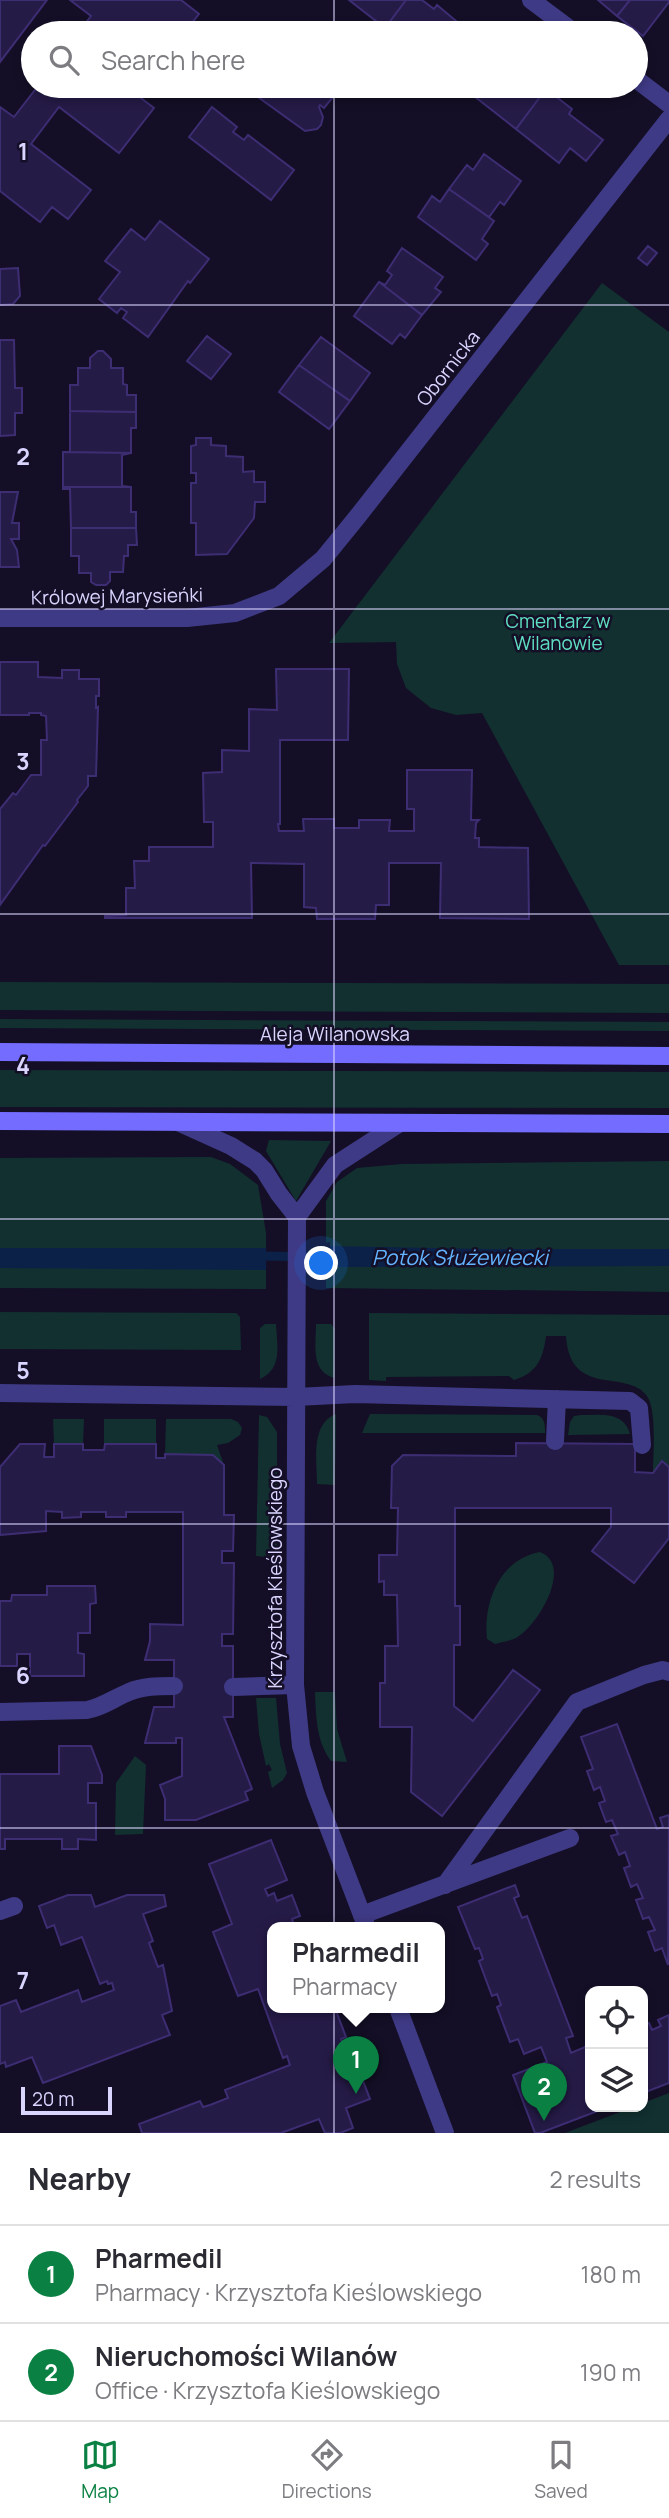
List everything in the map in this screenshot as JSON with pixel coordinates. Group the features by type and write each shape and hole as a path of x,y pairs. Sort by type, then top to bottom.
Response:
{"main road":[{"name":"Aleja Wilanowska","path":"0,1052 669,1056"},
{"path":"0,1121 669,1124"}],"street":[{"path":"531,0 559,21"},
{"path":"648,88 669,104"},
{"name":"Obornicka","path":"235,613 279,596 323,559 669,119"},
{"name":"Królowej Marysieńki","path":"0,618 187,618 235,613"},
{"path":"177,1122 231,1146 255,1161 264,1170 297,1224 335,1165 400,1122"},
{"name":"Krzysztofa Kieślowskiego","path":"297,1224 295,1685 301,1746 314,1792 365,1922"},
{"path":"0,1393 296,1397 355,1394 623,1400 636,1403 641,1414 642,1445"},
{"path":"555,1441 557,1399"},
{"path":"445,1885 577,1702 644,1675 663,1670 669,1672"},
{"path":"233,1687 295,1685"},
{"path":"0,1712 87,1710 100,1708 141,1687 174,1686"},
{"path":"365,1922 445,1885 570,1838"},
{"path":"400,2013 445,2133"}],"green space":[{"name":"Cmentarz w Wilanowie","path":"602,283 669,332 669,965 619,965 482,713 456,715 431,708 406,688 397,664 396,642 329,643"},
{"path":"0,982 669,984 669,1013 0,1010"},
{"path":"0,1019 669,1022 669,1031 0,1028"},
{"path":"0,1070 669,1072 669,1108 0,1107"},
{"path":"269,1140 331,1141 296,1201 266,1151"},
{"path":"211,1157 230,1164 258,1185 266,1233 266,1289 0,1288 0,1158"},
{"path":"669,1161 669,1292 326,1288 326,1201 337,1182 357,1168 402,1164"},
{"path":"0,1312 236,1313 240,1317 241,1350 0,1349"},
{"path":"369,1313 669,1315 669,1467 662,1462 653,1473 653,1422 647,1396 638,1388 588,1375 578,1368 570,1356 566,1336 546,1336 538,1364 514,1380 509,1376 386,1377 386,1381 369,1380"},
{"path":"265,1324 276,1324 277,1356 272,1369 260,1379 260,1328"},
{"path":"316,1324 331,1324 335,1329 335,1378 327,1375 318,1364 315,1348"},
{"path":"336,1414 335,1485 317,1484 316,1455 319,1435 322,1426"},
{"path":"370,1414 537,1415 543,1420 545,1433 362,1433"},
{"path":"259,1415 267,1417 277,1432 277,1558 256,1556"},
{"path":"574,1416 617,1418 630,1434 568,1435 570,1422"},
{"path":"53,1419 84,1419 83,1444 54,1444"},
{"path":"104,1419 156,1419 156,1444 106,1444 104,1450"},
{"path":"166,1419 231,1419 238,1422 242,1428 240,1435 228,1443 217,1445 224,1465 213,1455 165,1454"},
{"path":"540,1552 550,1559 554,1569 549,1595 525,1631 514,1639 495,1644 487,1639 486,1625 491,1597 497,1584 514,1563"},
{"path":"315,1692 335,1692 337,1729 347,1762 331,1761 322,1745"},
{"path":"256,1698 276,1698 280,1744 287,1773 283,1780 272,1788 268,1772 272,1770 269,1764 266,1766 259,1734"},
{"path":"135,1756 146,1765 143,1834 115,1835 116,1783"},
{"path":"669,2093 669,2133 565,2133 620,2112 648,2112 648,2101"}],"water":[{"path":"325,1246 669,1249 669,1266 326,1267"},
{"path":"0,1248 266,1248 266,1270 0,1268"}],"pier":[{"path":"330,1242 330,1271 325,1271 322,1268 322,1245"}],"building":[{"path":"0,0 47,0 31,21 21,21 21,34 0,62"},
{"path":"70,0 181,0 199,14 193,21 87,21 91,16"},
{"path":"349,0 406,0 390,21 376,21"},
{"path":"406,0 422,0 434,9 437,5 456,21 390,21"},
{"path":"598,0 630,0 617,16"},
{"path":"630,0 669,0 648,29 648,21 624,21 617,16"},
{"path":"29,98 141,98 154,108 119,153 59,107 31,144 91,190 68,219 52,207 40,222 0,191 0,107 14,117"},
{"path":"259,98 332,98 324,108 320,105 319,107 323,117 321,125 317,129 305,131"},
{"path":"477,98 539,98 516,129"},
{"path":"539,98 558,98 572,109 569,114 603,140 586,161 570,148 559,163 516,129"},
{"path":"212,107 237,127 233,132 244,140 248,135 294,170 271,200 189,137"},
{"path":"484,154 521,181 504,205 500,202 489,217 449,189 467,165 473,170"},
{"path":"449,189 494,221 482,239 488,244 476,260 418,217 432,196 440,202"},
{"path":"160,221 209,259 190,283 188,281 148,337 123,318 127,312 121,308 117,313 99,299 120,272 105,261 131,229 145,240"},
{"path":"648,246 657,253 647,265 638,258"},
{"path":"402,248 443,277 435,288 441,292 422,315 379,282 385,285 392,275 387,271"},
{"path":"18,268 20,296 13,304 0,305 0,269"},
{"path":"379,282 422,315 405,338 400,334 392,344 354,316"},
{"path":"207,336 231,354 211,379 187,361"},
{"path":"321,337 370,373 350,401 299,365"},
{"path":"0,340 14,340 15,388 22,388 22,413 15,413 15,435 0,436"},
{"path":"98,351 103,351 111,359 111,368 123,368 123,384 127,385 127,395 136,395 136,412 70,411 70,385 78,385 78,368 90,368 90,358"},
{"path":"299,365 350,401 329,429 279,392"},
{"path":"70,411 136,412 136,428 131,428 131,453 63,452 70,452"},
{"path":"196,438 211,438 211,445 226,446 226,456 243,457 243,472 254,471 254,482 265,482 265,502 255,502 254,518 227,554 196,555 196,523 191,523 191,483 196,483 196,473 191,473 191,446 196,445"},
{"path":"63,452 131,453 122,455 122,486 131,487 63,487"},
{"path":"63,487 131,487 131,512 136,512 136,528 71,528 70,489"},
{"path":"0,492 18,492 12,523 19,523 19,539 11,539 17,550 19,567 0,567"},
{"path":"71,528 136,528 137,545 128,545 123,572 110,572 110,581 106,585 96,585 91,582 91,573 79,573 79,556 71,556"},
{"path":"0,662 38,662 38,677 62,678 62,670 79,670 79,679 99,679 99,696 96,696 96,776 88,776 88,786 78,802 0,905 0,809 13,793 16,795 31,775 41,775 41,740 47,740 46,716 41,713 0,715"},
{"path":"276,669 349,669 348,740 280,740 279,831 304,831 303,819 334,819 334,828 359,828 359,820 390,820 389,831 414,831 414,809 407,809 407,770 472,770 471,820 479,820 476,823 475,838 479,838 479,847 528,848 529,919 440,918 441,863 389,863 389,905 376,905 375,919 317,919 316,908 304,907 304,864 251,863 252,918 105,918 126,915 126,888 135,888 134,861 149,861 149,847 213,847 213,822 204,822 203,773 222,772 222,750 249,751 249,709 277,710"},
{"path":"516,1443 635,1444 635,1472 653,1473 662,1461 669,1467 669,1538 634,1583 592,1551 611,1527 611,1508 455,1508 455,1606 460,1606 460,1645 454,1645 454,1706 473,1721 513,1670 540,1690 442,1816 411,1792 412,1727 380,1727 380,1683 385,1683 385,1646 398,1646 397,1595 384,1595 384,1581 379,1582 379,1555 397,1555 398,1508 391,1508 392,1466 403,1455 516,1456"},
{"path":"20,1444 45,1444 44,1457 54,1457 54,1444 83,1444 83,1450 104,1450 105,1444 156,1444 156,1458 165,1458 165,1454 213,1455 224,1465 224,1515 234,1515 233,1551 222,1551 222,1563 234,1563 233,1634 222,1634 222,1646 233,1646 233,1717 224,1717 252,1789 245,1792 248,1800 196,1820 165,1820 165,1799 160,1785 182,1776 182,1738 176,1738 176,1743 145,1743 154,1707 174,1707 174,1660 145,1660 150,1641 150,1624 183,1625 183,1512 126,1512 126,1517 106,1517 106,1512 81,1512 81,1517 62,1518 62,1512 46,1511 46,1531 0,1535 0,1467"},
{"path":"47,1586 95,1586 96,1603 90,1604 90,1633 78,1633 78,1653 84,1654 84,1676 30,1676 30,1654 17,1654 17,1666 0,1666 0,1601 11,1601 12,1595 47,1595"},
{"path":"617,1724 657,1829 663,1827 660,1818 669,1815 668,1965 662,1948 655,1951 648,1932 655,1930 649,1917 643,1919 636,1900 643,1898 637,1884 631,1887 624,1868 630,1866 625,1852 619,1855 611,1836 618,1834 612,1820 606,1822 599,1803 605,1801 600,1787 594,1790 587,1771 593,1769 581,1737"},
{"path":"59,1746 91,1746 102,1775 102,1783 88,1783 88,1803 96,1803 96,1840 78,1839 78,1849 62,1849 62,1839 5,1839 5,1849 0,1849 0,1774 59,1774"},
{"path":"271,1840 287,1880 265,1889 268,1896 274,1893 277,1901 292,1895 300,1916 292,1919 293,1922 267,1922 267,2013 337,2013 346,2037 341,2039 345,2049 350,2047 370,2099 346,2108 353,2128 340,2133 325,2133 319,2119 281,2133 142,2133 139,2124 200,2101 203,2107 228,2098 225,2090 290,2065 287,2056 283,2058 258,1989 238,1996 213,1932 232,1924 209,1864"},
{"path":"515,1885 519,1896 514,1898 522,1918 527,1916 573,2036 566,2038 571,2053 585,2047 585,2112 595,2112 535,2133 513,2075 547,2062 541,2047 524,2054 518,2039 510,2042 497,2007 501,2005 497,1994 492,1996 479,1961 483,1959 479,1948 475,1949 458,1907"},
{"path":"68,1895 91,1895 95,1907 127,1895 164,1895 166,1906 143,1914 153,1941 149,1943 158,1967 163,1965 172,2011 162,2015 170,2035 43,2083 32,2057 6,2067 5,2062 0,2064 0,2006 16,2000 21,2012 78,1990 82,2002 114,1990 112,1983 108,1984 107,1981 100,1984 82,1937 61,1945 54,1925 47,1928 39,1906"},
{"path":"669,2015 669,2083 648,2091 648,2023 652,2030 661,2026 658,2020"}],"waterway":[{"name":"Potok Służewiecki","path":"254,1256 334,1257"}],"place":[{"name":"Pharmedil","path":"356,2094"},
{"name":"Nieruchomości Wilanów","path":"544,2121"}]}
